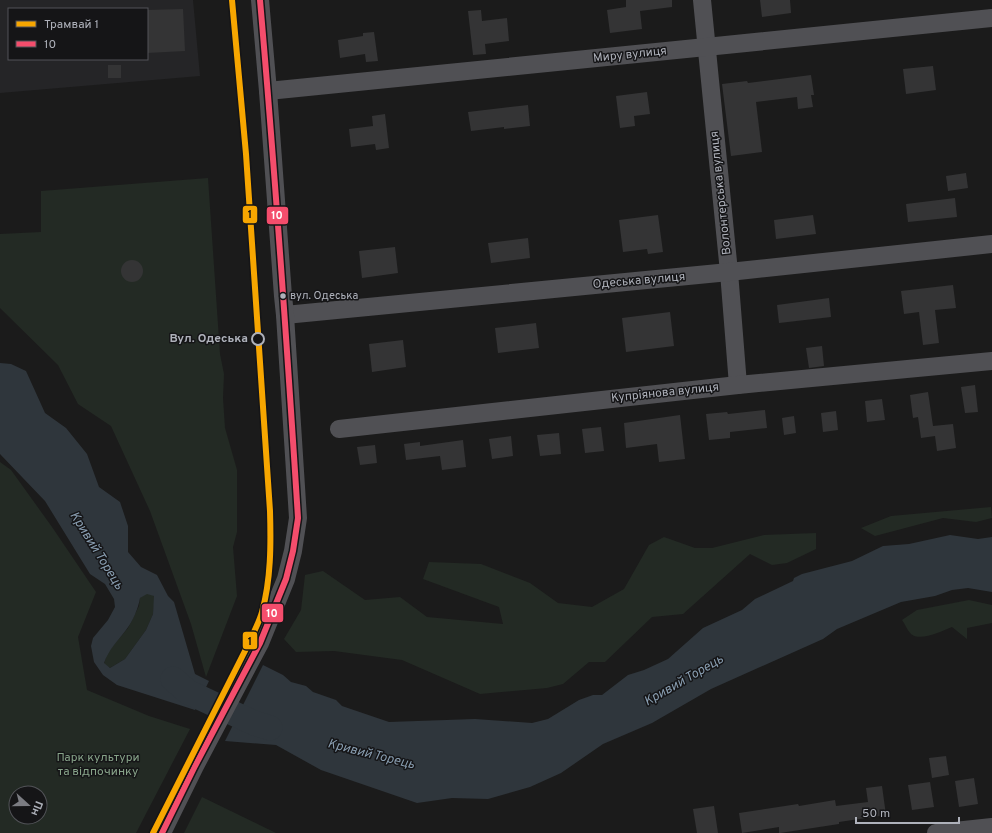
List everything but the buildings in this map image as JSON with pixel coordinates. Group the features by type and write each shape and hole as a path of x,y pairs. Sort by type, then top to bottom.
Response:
{"street":[{"path":"162,833 260,643 286,579 293,551 298,518 285,315 260,0"},
{"name":"Волонтерська вулиця","path":"702,0 729,272 738,385"},
{"name":"Миру вулиця","path":"268,91 992,18"},
{"name":"Одеська вулиця","path":"285,315 729,272 992,244"},
{"name":"Купріянова вулиця","path":"339,429 738,385 992,361"},
{"path":"936,833 992,827"}],"shaded area":[{"path":"0,0 193,0 200,76 0,93"}],"green space":[{"path":"208,178 220,354 224,374 223,398 225,428 237,470 237,532 233,547 237,596 206,677 191,624 150,511 111,426 78,404 58,365 0,308 0,234 41,232 41,191"},
{"name":"Парк культури та відпочинку","path":"0,462 11,470 96,592 78,637 87,690 149,716 190,729 136,833 0,833"},
{"path":"991,507 992,518 976,522 943,518 875,536 861,528 891,516"},
{"path":"816,533 816,549 787,563 772,565 750,554 683,614 652,617 605,662 589,662 563,684 547,688 480,694 402,660 334,651 296,652 284,639 301,610 305,575 323,571 365,600 400,597 427,617 503,624 499,607 423,579 429,562 481,564 530,583 558,603 592,607 624,589 649,545 664,537 695,548 712,548 764,535"},
{"path":"147,593 155,596 153,614 146,630 125,659 110,668 104,664 107,653 128,628 139,606 140,598"},
{"path":"969,600 992,605 992,623 967,628 967,639 952,627 931,635 920,637 915,636 911,634 902,620 917,610"},
{"path":"202,797 276,833 184,833"}],"water":[{"path":"0,363 11,364 26,371 45,413 66,428 87,454 99,487 120,502 128,526 128,552 141,567 157,575 168,596 174,602 195,674 209,681 195,710 117,685 103,675 94,662 91,646 93,638 108,620 115,607 114,599 105,584 90,574 45,501 0,454","holes":["147,594 154,596 153,614 146,630 125,659 110,668 104,663 106,658 131,623 137,611 140,598"]},
{"path":"950,535 978,539 992,537 992,592 968,588 952,590 935,596 901,602 837,629 823,639 711,689 652,723 603,744 561,773 530,787 488,799 452,798 417,803 321,770 276,745 225,741 263,665 283,675 291,682 306,686 313,692 336,700 342,706 389,722 475,719 532,723 548,719 579,700 593,695 602,695 628,675 644,670 668,659 703,628 742,610 755,599 793,581 794,578 802,574 852,561 883,546 909,544"}],"waterway":[{"name":"Кривий Торець","path":"173,679 188,692 254,723 270,728"}],"tram line":[{"name":"1","path":"153,833 258,624 265,600 269,575 270,511 246,154 232,0"}],"transit line":[{"name":"10","path":"162,833 195,766 260,643 286,579 293,551 298,518 271,129 260,0"}],"place":[{"name":"вул. Одеська","path":"283,296"},
{"name":"Вул. Одеська","path":"258,339"}]}
